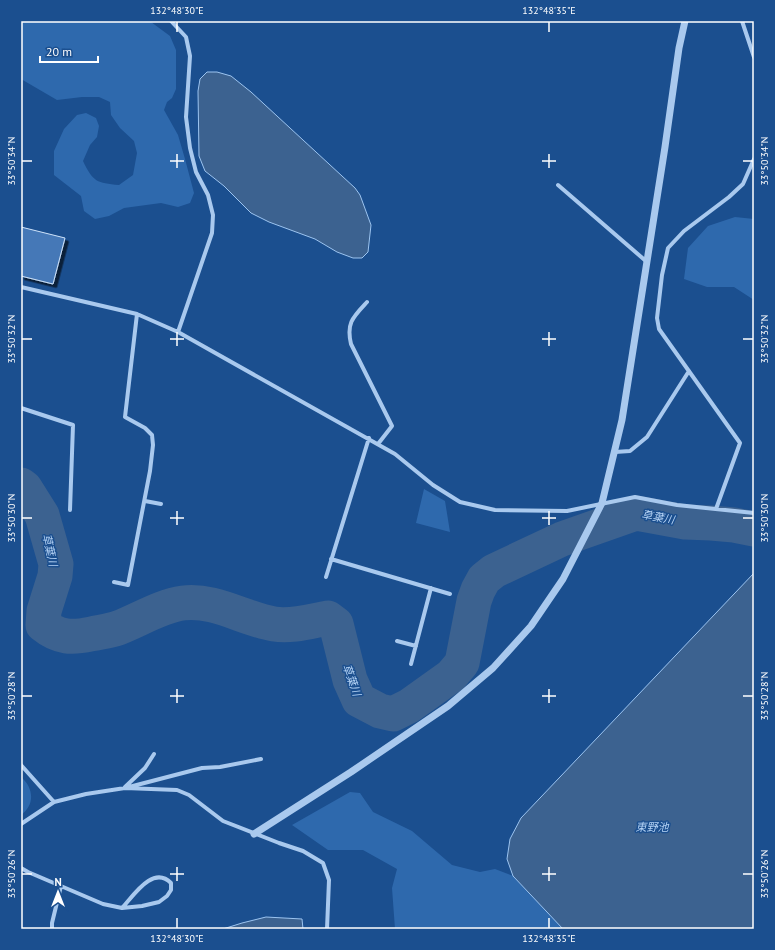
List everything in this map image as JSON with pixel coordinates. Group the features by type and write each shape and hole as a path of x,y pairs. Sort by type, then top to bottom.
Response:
{"street":[{"path":"171,21 186,37 190,56 186,117 190,148 196,172 208,195 213,215 212,233 178,332"},
{"path":"254,834 351,772 448,706 493,668 531,626 563,579 602,503 622,420 679,48 685,21"},
{"path":"742,21 754,57"},
{"path":"716,509 740,443 659,329 657,318 662,275 668,248 684,231 729,197 743,184 754,159"},
{"path":"558,185 647,262"},
{"path":"21,287 137,314 178,332 395,454 432,485 460,502 495,510 567,511 635,497 677,505 754,513"},
{"path":"367,302 352,319 349,332 351,344 392,426 378,444"},
{"path":"114,582 128,585 145,501 153,445 152,435 145,428 125,417 137,314"},
{"path":"615,452 630,451 647,437 689,371"},
{"path":"21,408 73,425 70,510"},
{"path":"326,577 368,438"},
{"path":"145,501 161,504"},
{"path":"331,559 450,594"},
{"path":"411,664 431,588"},
{"path":"397,641 416,646"},
{"path":"125,788 145,768 154,754"},
{"path":"21,824 54,802 86,794 125,788 202,768 220,767 261,760"},
{"path":"21,765 54,802"},
{"path":"125,788 177,790 189,795 223,821 254,834 303,851 323,863 329,880 327,929"},
{"path":"21,868 103,904 122,908 142,906 158,902 167,896 171,890 171,883 166,878 158,876 150,879 122,908"},
{"path":"52,929 52,923 61,886"}],"shaded area":[{"path":"21,21 151,22 170,36 176,50 176,89 172,98 167,102 164,110 178,135 185,159 194,193 190,203 178,207 161,203 124,208 109,216 95,219 84,211 81,196 54,175 54,151 64,129 77,115 86,113 96,118 99,126 97,137 90,145 83,161 96,180 106,183 119,185 133,175 137,153 134,141 120,128 111,115 110,102 99,97 82,97 57,100 21,79"},
{"path":"735,217 754,219 754,300 734,287 707,287 684,279 688,248 708,226"},
{"path":"424,489 445,501 450,532 416,523"},
{"path":"21,777 28,786 31,801 26,811 21,815"},
{"path":"350,792 360,793 373,812 412,831 452,865 480,872 495,869 513,876 564,929 395,929 392,888 397,869 363,850 328,850 292,825"}],"water":[{"path":"207,72 217,72 231,76 251,92 355,188 360,195 371,225 368,252 362,258 353,258 337,252 315,239 269,222 251,213 224,186 205,171 199,156 198,91 200,79"},
{"name":"東野池","path":"754,573 754,929 563,929 513,876 507,859 510,839 521,818"},
{"path":"266,917 302,919 303,929 223,929 242,923"}],"building":[{"path":"21,227 65,238 53,284 21,276"}],"waterway":[{"name":"草葉川","path":"21,485 25,488 42,515 56,564 55,576 44,611 43,625 49,629 60,635 66,636 84,635 105,631 118,628 167,607 183,603 206,604 281,625 328,618 336,624 350,680 359,700 380,711 393,714 409,706 451,676 462,663 474,601 484,579 494,571 562,539 636,513 685,522 734,525 754,529"}]}
